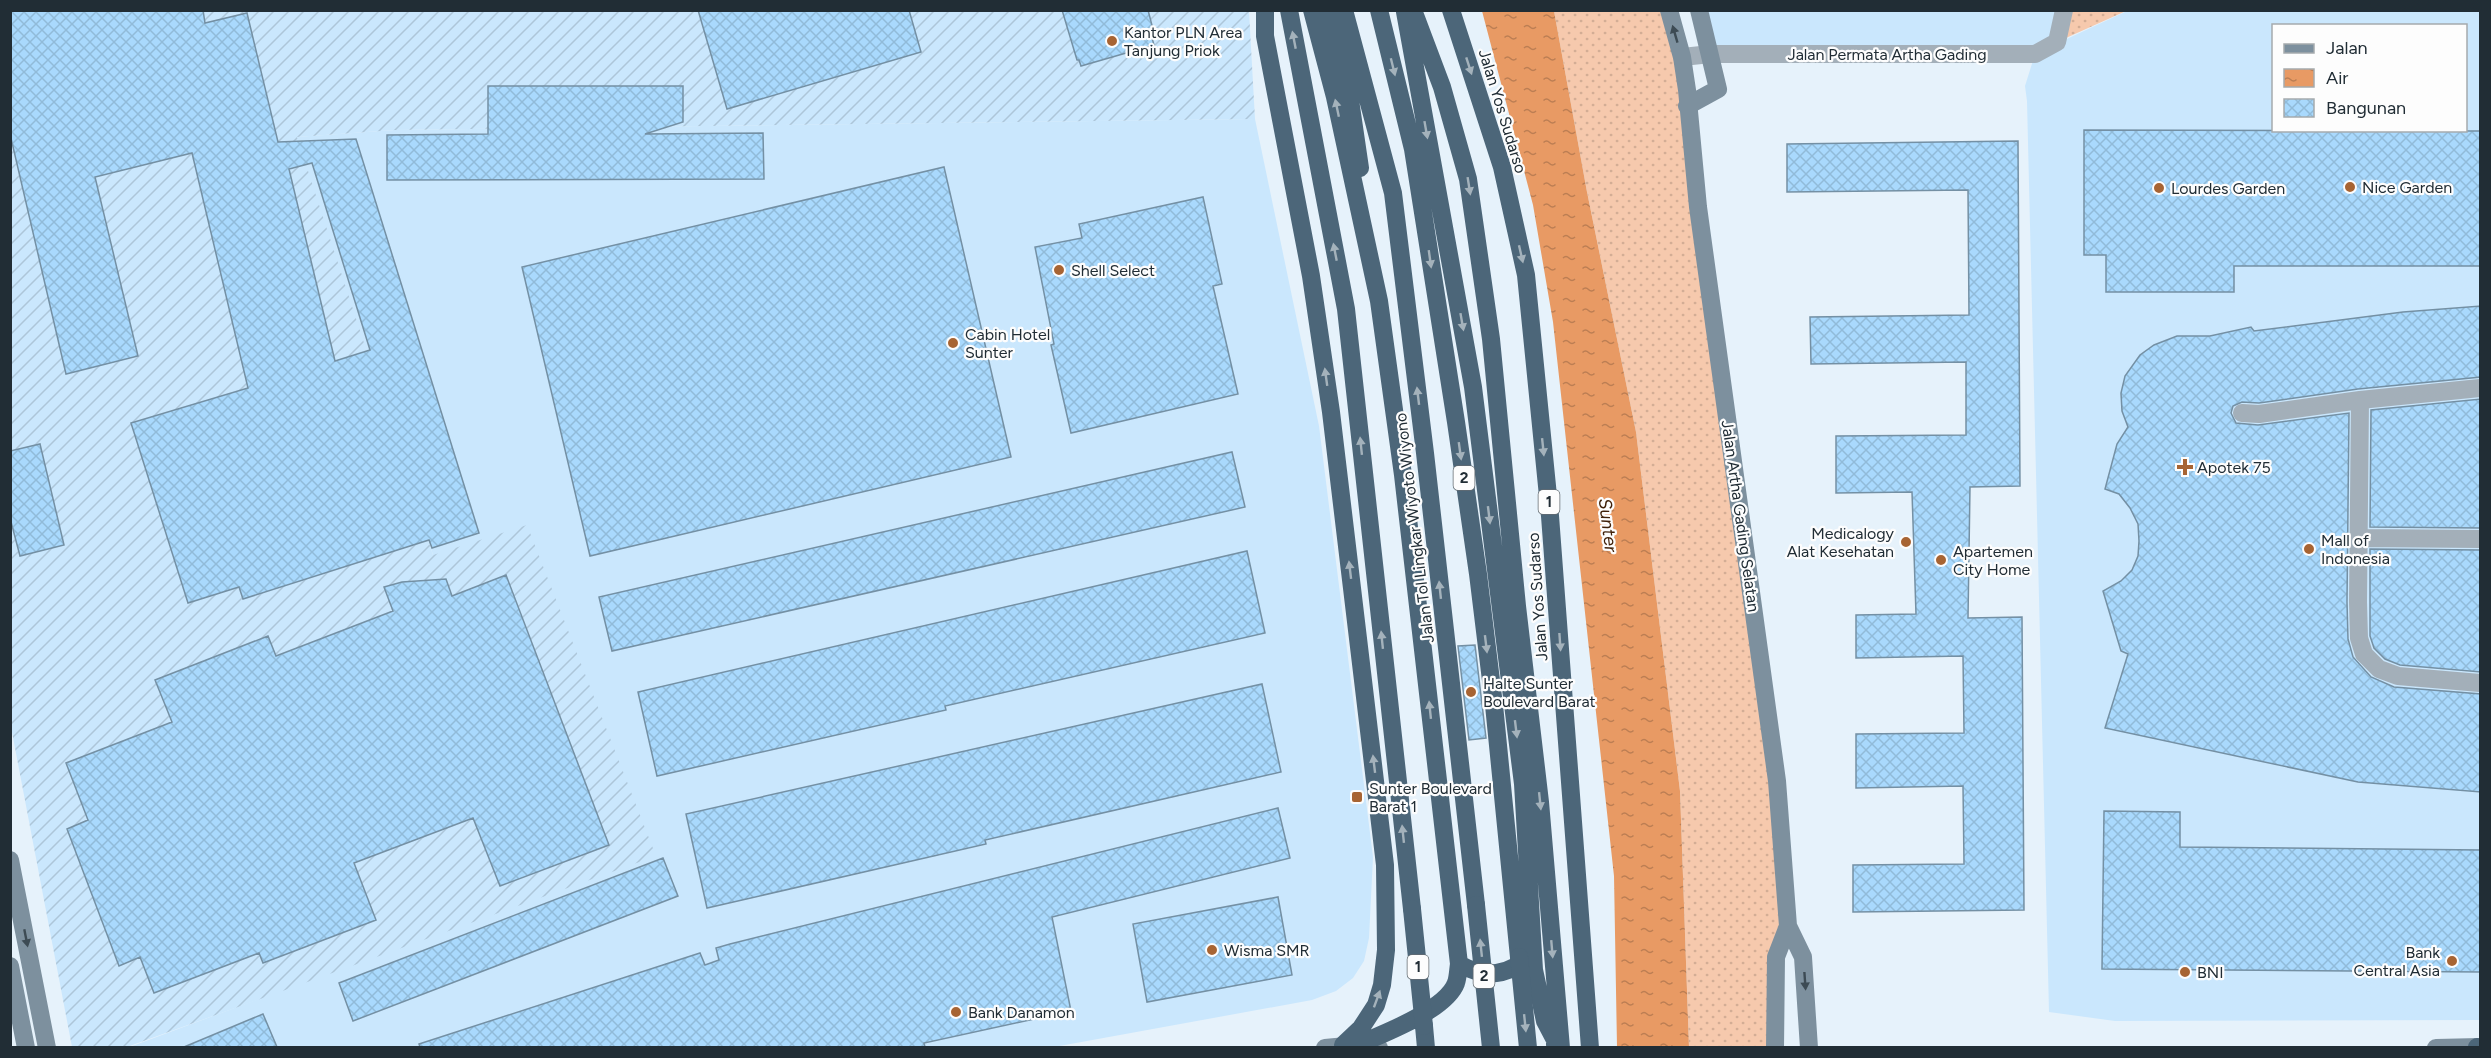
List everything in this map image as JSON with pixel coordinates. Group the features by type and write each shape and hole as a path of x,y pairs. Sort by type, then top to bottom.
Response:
{"highway":[{"path":"1265,10 1265,36 1311,276 1331,411 1380,802 1385,865 1386,950 1382,985 1376,1005 1361,1028 1342,1046"},
{"name":"1","path":"1289,10 1346,309 1426,1047"},
{"path":"1312,10 1335,97 1379,301 1403,475"},
{"path":"1327,10 1349,93 1358,149 1368,242 1387,327 1459,964 1456,984 1444,999 1398,1028 1342,1046"},
{"name":"Jalan Tol Lingkar Wiyoto Wiyono","path":"1344,10 1393,193 1425,453 1491,1047"},
{"name":"2","path":"1379,10 1413,149 1474,550 1494,705 1528,1047"},
{"path":"1404,10 1473,387 1523,784 1533,951 1545,1021 1555,1040 1555,1047"},
{"path":"1413,10 1442,87 1468,179 1491,339 1540,802 1561,1047"},
{"name":"Jalan Yos Sudarso","path":"1451,10 1502,167 1526,275 1550,516 1590,1047"},
{"path":"1459,964 1471,971 1498,974 1523,962 1533,951"}],"street":[{"name":"Jalan Artha Gading Selatan","path":"1669,10 1682,57 1698,207 1777,781 1788,926 1803,957 1809,1047"},
{"path":"1687,106 1718,88 1699,10"},
{"name":"Jalan Permata Artha Gading","path":"1682,57 1711,54 2035,54 2057,42 2064,10"},
{"path":"2242,413 2259,414 2360,400 2481,388"},
{"path":"2360,400 2358,614 2359,638 2364,654 2379,669 2398,676 2481,683"},
{"path":"2360,538 2481,539"},
{"path":"10,860 47,1047"},
{"name":"Jalan Artha Gading Selatan","path":"1775,1047 1776,957 1788,926"},
{"path":"10,966 26,1047"},
{"path":"1342,1046 1378,1047"},
{"path":"2436,1047 2479,1047"}],"shaded area":[{"path":"10,11 1249,11 1255,119 395,130 297,137 433,555 527,525 656,856 127,1047 72,1047 11,727"},
{"path":"1554,11 1669,11 1788,926 1775,1047 1689,1047 1680,791 1636,432 1587,192"},
{"path":"1698,11 2060,11 2056,44 2127,11 2480,11 2480,1020 2115,1021 2049,1012 2025,86 2035,54 1711,54"},
{"path":"2060,11 2126,11 2057,42"},
{"path":"1255,119 1319,426 1373,857 1369,938 1364,961 1353,978 1336,991 1312,1000 1054,1047 127,1048 280,991 433,555 296,137 395,130"}],"water":[{"name":"Sunter","path":"1482,11 1554,11 1587,192 1636,432 1680,791 1689,1047 1617,1047 1614,876 1553,322 1533,205"}],"building":[{"path":"10,10 203,10 205,23 247,13 278,142 356,139 479,533 432,548 429,540 243,599 239,587 188,603 131,423 248,388 192,153 95,177 138,356 66,374 10,134","holes":["312,163 370,350 335,361 289,169"]},
{"path":"698,10 909,10 921,52 727,109"},
{"name":"Kantor PLN Area Tanjung Priok","path":"1062,10 1148,10 1155,37 1152,38 1154,45 1081,66 1077,60"},
{"path":"488,86 683,86 683,122 645,134 763,133 764,179 387,180 387,135 488,134"},
{"path":"2084,130 2481,131 2481,266 2234,266 2234,292 2106,292 2106,255 2084,255"},
{"name":"Apartemen City Home","path":"2018,141 2020,486 1970,487 1968,618 2022,617 2024,910 1853,912 1853,865 1964,864 1963,786 1856,788 1856,734 1964,733 1963,656 1856,658 1856,615 1916,614 1912,492 1836,493 1836,436 1966,435 1966,362 1811,364 1810,317 1969,315 1968,190 1787,192 1787,144"},
{"path":"944,167 1011,457 590,556 522,267"},
{"path":"1203,197 1222,284 1213,286 1238,394 1071,433 1051,345 1054,344 1035,247 1082,238 1079,224"},
{"name":"Mall of Indonesia","path":"2481,306 2481,377 2358,389 2259,403 2242,402 2233,406 2231,413 2236,423 2258,425 2349,413 2347,602 2348,639 2353,657 2371,677 2394,687 2481,694 2481,792 2358,782 2105,728 2128,654 2121,651 2103,591 2121,581 2132,570 2138,556 2139,541 2138,524 2130,508 2119,494 2105,489 2117,444 2128,427 2122,411 2121,393 2125,376 2140,355 2154,345 2177,336 2210,336 2251,327 2254,331 2403,312"},
{"path":"2481,399 2481,528 2370,527 2371,410"},
{"path":"40,444 64,545 20,556 10,518 10,451"},
{"path":"1232,452 1245,507 612,651 599,597"},
{"path":"2370,549 2481,550 2481,672 2400,665 2385,659 2374,648 2370,636"},
{"path":"1247,551 1265,633 945,706 946,710 657,776 638,692"},
{"path":"506,575 609,845 500,886 473,818 354,863 376,920 263,963 259,953 154,993 140,957 119,966 67,829 88,820 66,763 172,722 155,680 268,636 276,656 393,611 384,587 402,582 446,579 452,596"},
{"path":"1475,645 1486,738 1469,740 1458,646"},
{"path":"1262,684 1281,772 985,840 986,844 707,908 686,814"},
{"path":"1278,808 1290,858 1052,917 1071,1011 924,1043 925,1047 420,1047 419,1044 700,953 705,965 719,960 716,948 730,944"},
{"path":"2104,811 2180,812 2180,847 2481,850 2481,972 2102,969"},
{"path":"663,858 678,896 353,1021 339,983"},
{"name":"Wisma SMR","path":"1278,897 1292,975 1147,1002 1133,924"},
{"path":"263,1014 277,1047 184,1047"}],"place":[{"name":"Kantor PLN Area Tanjung Priok","path":"1112,41"},
{"name":"Nice Garden","path":"2350,187"},
{"name":"Lourdes Garden","path":"2159,188"},
{"name":"Shell Select","path":"1059,270"},
{"name":"Cabin Hotel Sunter","path":"953,343"},
{"name":"Apotek 75","path":"2185,467"},
{"name":"Medicalogy Alat Kesehatan","path":"1906,542"},
{"name":"Mall of Indonesia","path":"2309,549"},
{"name":"Apartemen City Home","path":"1941,560"},
{"name":"Halte Sunter Boulevard Barat","path":"1471,692"},
{"name":"Sunter Boulevard Barat 1","path":"1357,797"},
{"name":"Wisma SMR","path":"1212,950"},
{"name":"Bank Central Asia","path":"2452,961"},
{"name":"BNI","path":"2185,972"},
{"name":"Bank Danamon","path":"956,1012"}]}
